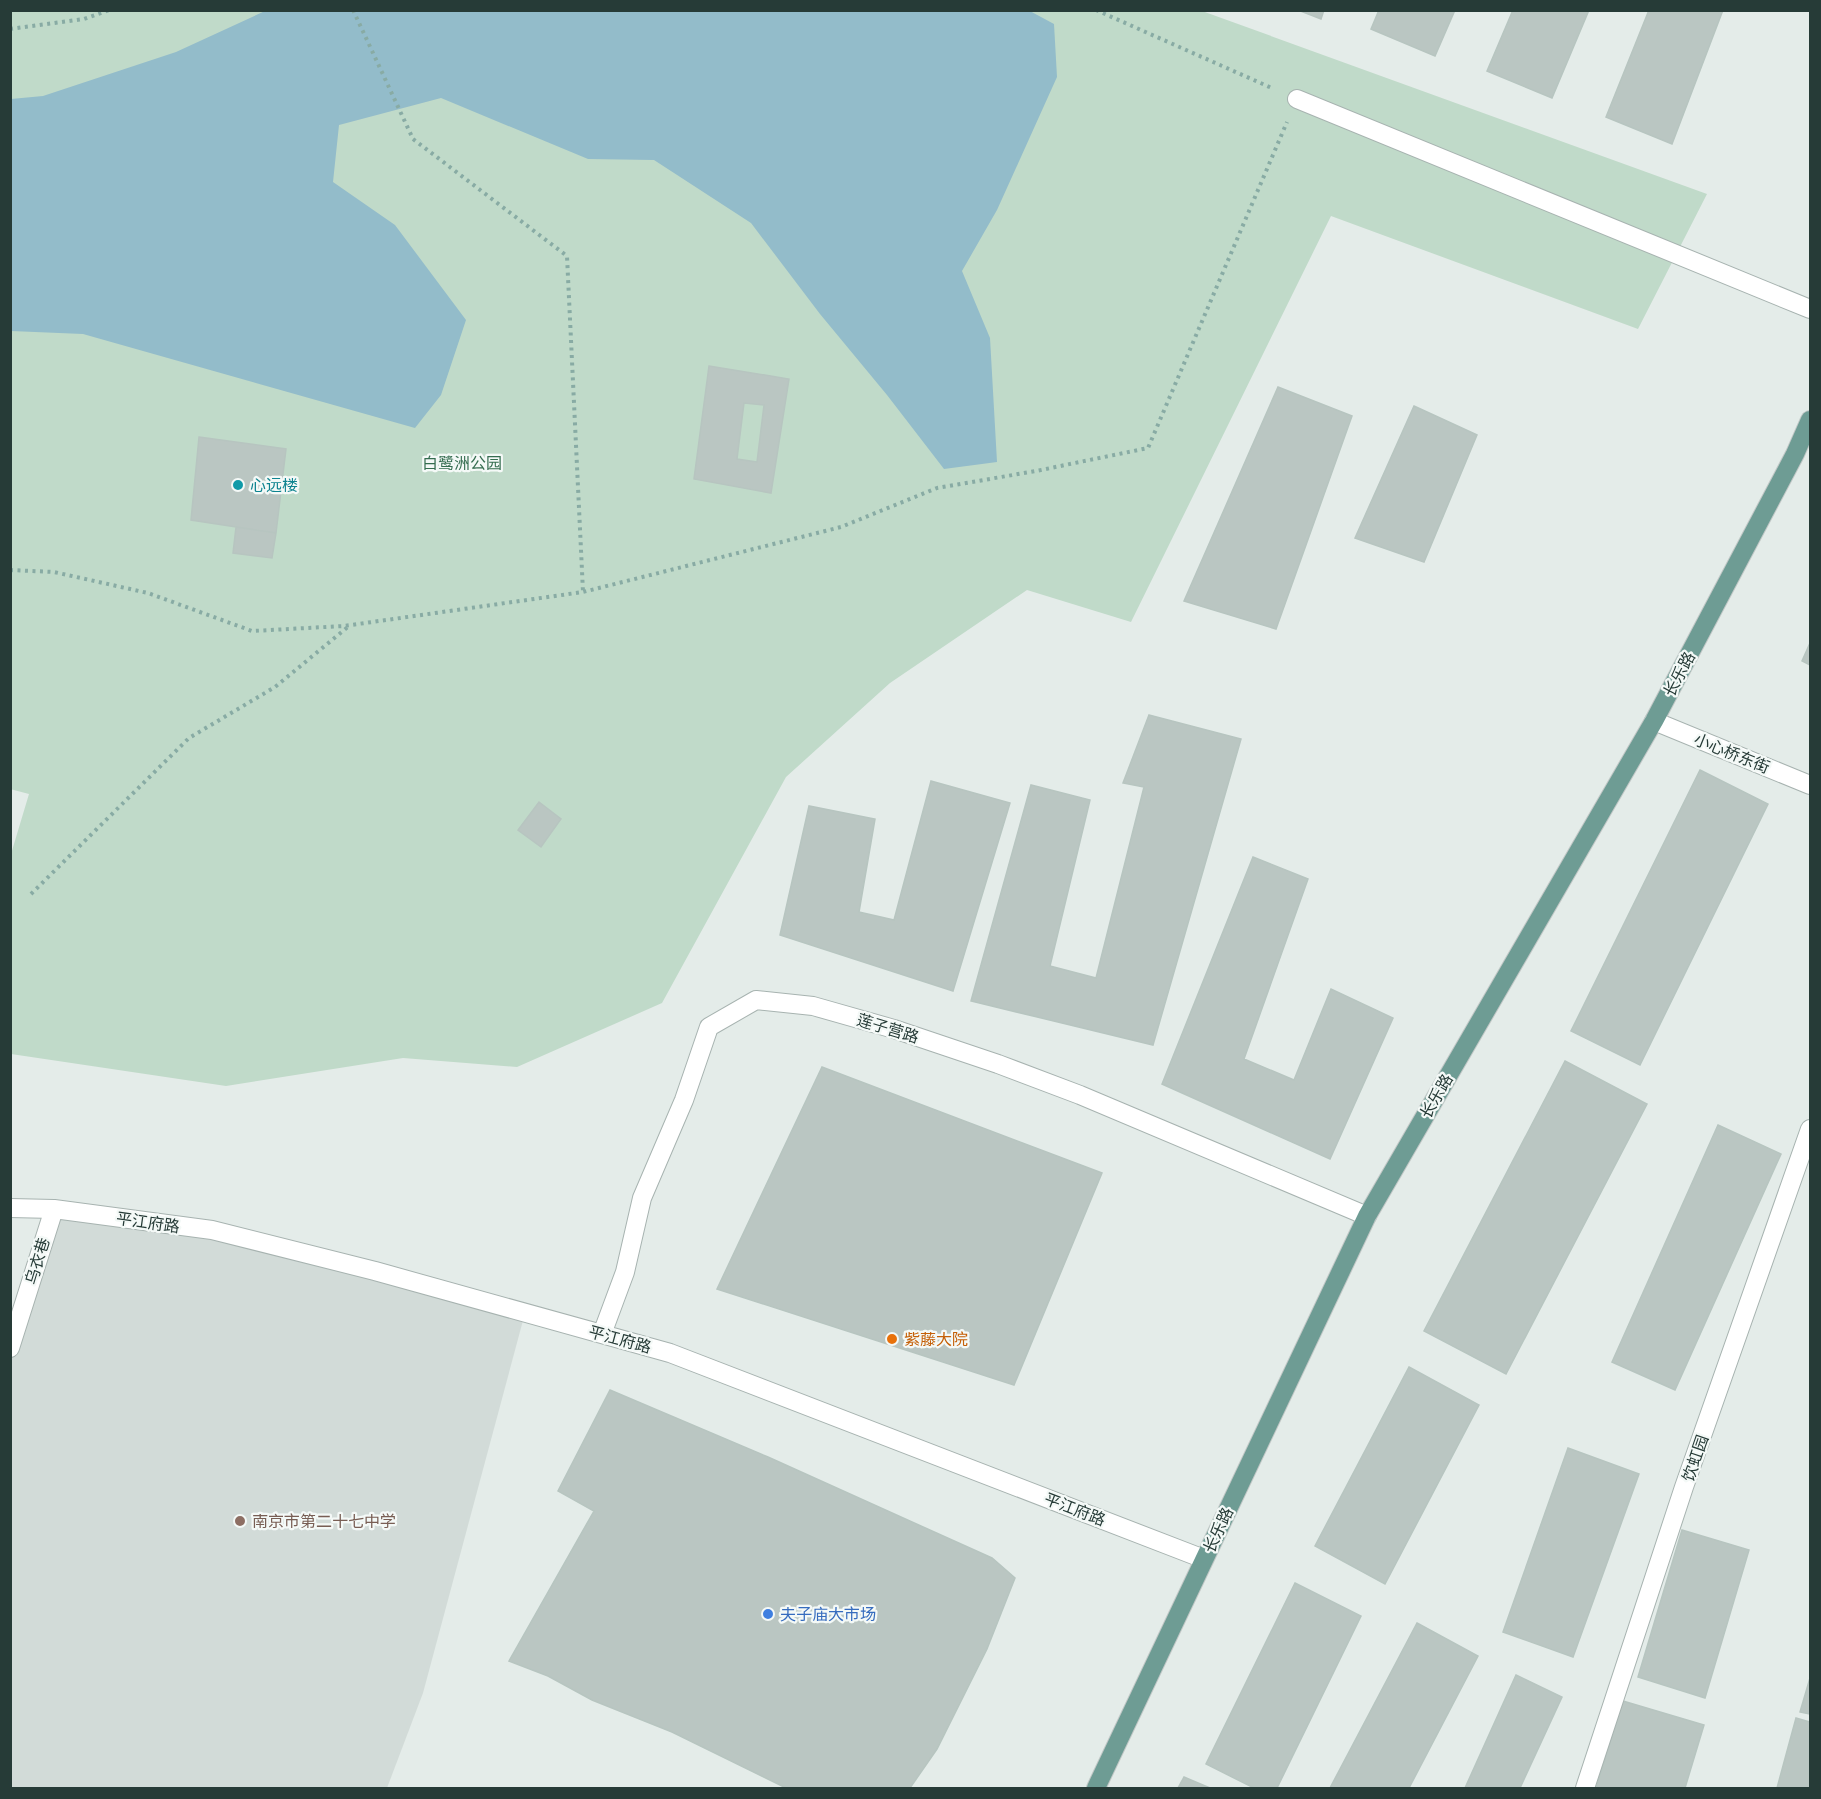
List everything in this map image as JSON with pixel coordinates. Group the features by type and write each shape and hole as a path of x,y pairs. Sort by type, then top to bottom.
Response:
{"main road":[{"name":"长乐路","path":"1096,1788 1367,1216 1654,721 1795,454 1810,420"}],"street":[{"path":"1297,99 1810,309"},
{"name":"小心桥东街","path":"1654,721 1810,785"},
{"name":"莲子营路","path":"602,1334 625,1272 642,1198 684,1100 709,1027 756,1000 813,1006 894,1029 998,1064 1080,1095 1367,1216"},
{"name":"饮虹园","path":"1585,1788 1684,1487 1810,1130"},
{"name":"平江府路","path":"10,1208 54,1209 212,1230 375,1271 670,1353 1204,1559"},
{"name":"乌衣巷","path":"10,1348 54,1209"}],"path":[{"path":"10,30 84,19 109,10"},
{"path":"353,10 413,139 567,256 583,592"},
{"path":"10,570 54,572 148,593 252,631 350,625 583,592 841,526 937,488 1148,448 1297,99 1096,10"},
{"path":"31,894 189,738 275,687 350,625"}],"shaded area":[{"name":"南京市第二十七中学","path":"54,1209 212,1230 525,1313 423,1693 387,1788 11,1788 11,1348"}],"green space":[{"name":"白鹭洲公园","path":"11,11 1202,11 1707,194 1638,329 1331,216 1131,622 1027,590 890,683 786,777 662,1003 517,1067 403,1058 226,1086 11,1054 11,854 29,794 10,789"}],"water":[{"path":"1028,10 1054,24 1057,77 997,210 962,271 990,338 997,462 944,469 820,314 751,223 654,160 588,159 441,98 339,125 333,182 395,225 466,320 441,395 415,428 83,334 11,331 11,99 43,96 176,52 265,11"}],"building":[{"path":"1298,10 1324,10 1321,19"},
{"path":"1379,10 1455,10 1435,56 1371,29"},
{"path":"1513,10 1589,10 1552,98 1487,71"},
{"path":"1649,10 1723,10 1672,144 1606,117"},
{"path":"709,366 789,379 771,493 694,479","holes":["744,403 764,405 757,462 737,459"]},
{"path":"1278,387 1352,416 1276,629 1184,601"},
{"path":"1414,406 1477,435 1424,562 1355,538"},
{"name":"心远楼","path":"199,437 286,449 276,533 191,520"},
{"path":"236,527 276,533 272,558 233,553"},
{"path":"1810,643 1810,665 1802,661"},
{"path":"1149,715 1241,739 1153,1045 971,1001 1031,785 1090,800 1050,966 1096,978 1144,787 1123,783"},
{"path":"1700,770 1768,804 1640,1065 1571,1031"},
{"path":"931,781 1010,803 953,991 780,935 809,806 875,819 859,912 894,920"},
{"path":"539,802 561,819 541,847 518,830"},
{"path":"1253,857 1308,879 1244,1059 1294,1080 1331,989 1393,1018 1330,1159 1162,1084"},
{"path":"1565,1061 1647,1104 1506,1374 1424,1331"},
{"path":"822,1067 1102,1173 1014,1385 717,1289"},
{"path":"1718,1125 1781,1154 1675,1390 1612,1362"},
{"path":"1409,1367 1479,1405 1385,1584 1315,1546"},
{"name":"夫子庙大市场","path":"610,1390 768,1457 992,1558 1015,1578 987,1649 937,1749 910,1788 786,1788 672,1732 592,1700 548,1676 509,1661 594,1511 558,1491"},
{"path":"1568,1448 1639,1474 1573,1657 1503,1632"},
{"path":"1682,1530 1749,1550 1705,1698 1638,1677"},
{"path":"1295,1583 1361,1616 1277,1788 1254,1788 1206,1764"},
{"path":"1417,1623 1478,1656 1409,1788 1330,1788"},
{"path":"1516,1675 1562,1697 1520,1788 1465,1788"},
{"path":"1810,1678 1810,1714 1800,1712"},
{"path":"1623,1701 1704,1725 1685,1788 1596,1788"},
{"path":"1796,1718 1810,1722 1810,1788 1777,1788"},
{"path":"1184,1777 1210,1788 1178,1788"}],"place":[{"name":"心远楼","path":"238,485"},
{"name":"紫藤大院","path":"892,1339"},
{"name":"南京市第二十七中学","path":"240,1521"},
{"name":"夫子庙大市场","path":"768,1614"}]}
